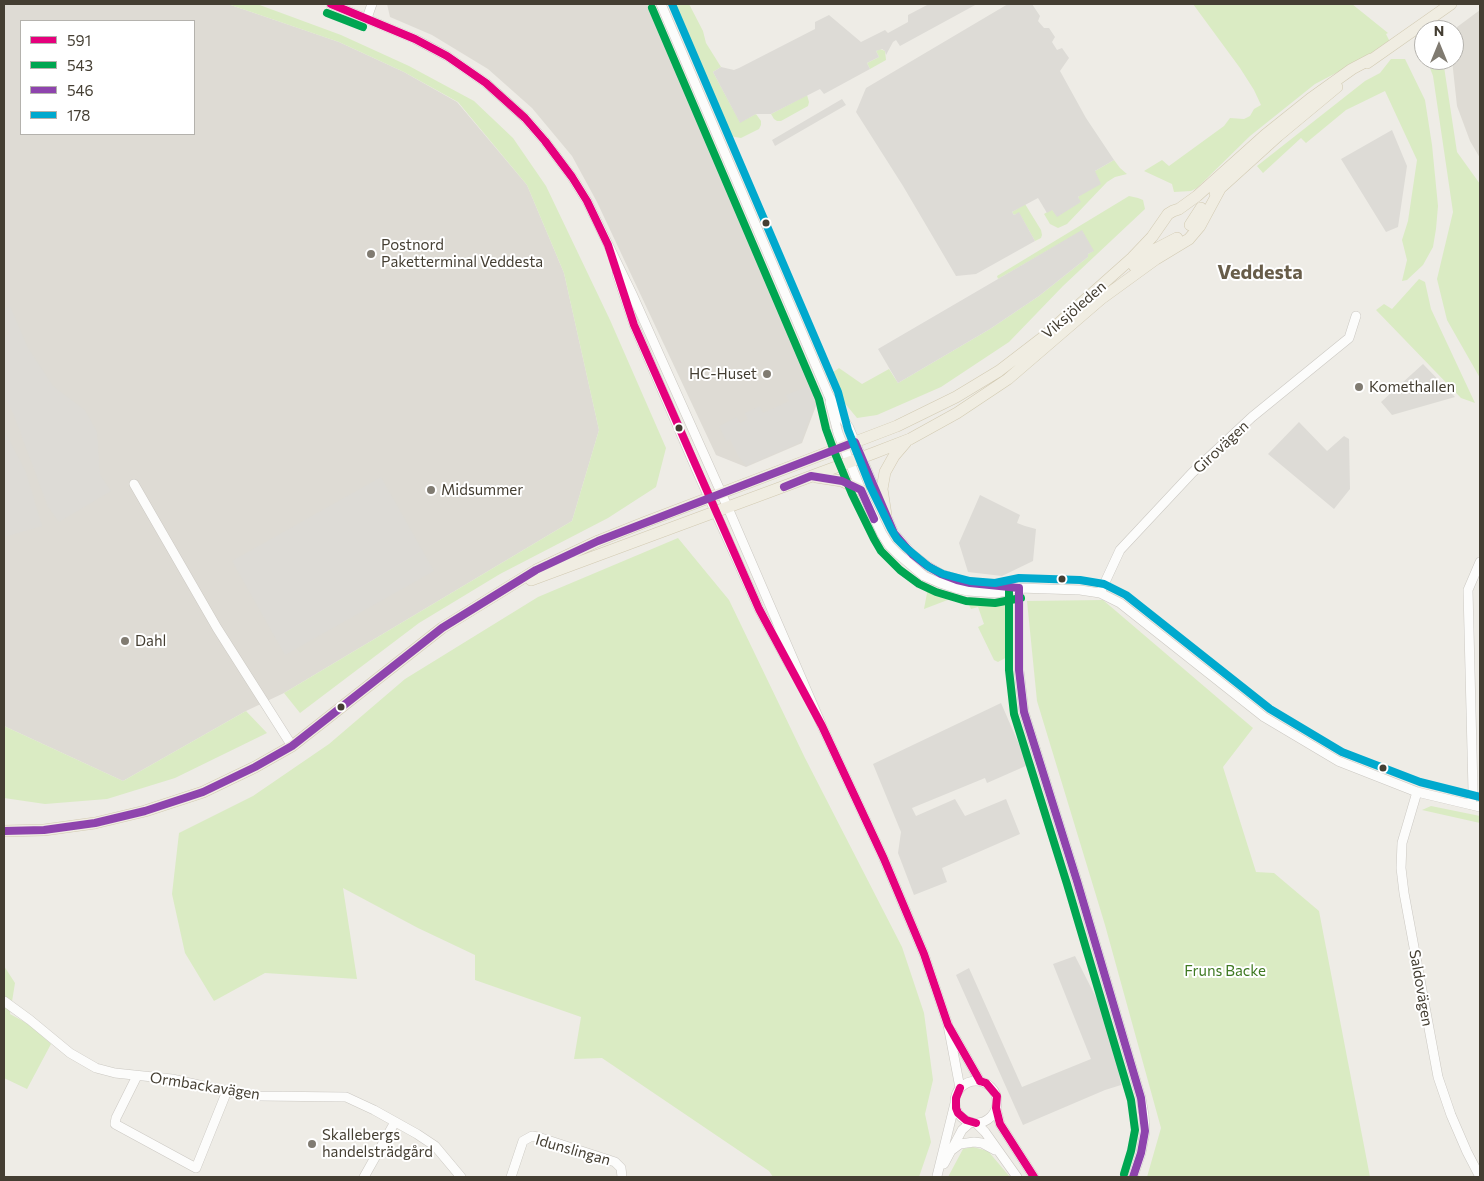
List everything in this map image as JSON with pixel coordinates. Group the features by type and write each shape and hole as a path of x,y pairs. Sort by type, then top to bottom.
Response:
{"main road":[{"name":"Viksjöleden","path":"1179,209 1210,186 1265,135 1304,103 1332,82 1371,59 1451,4"},
{"name":"Viksjöleden","path":"1190,225 1204,202 1278,136 1371,59"},
{"name":"Viksjöleden","path":"508,588 862,458 910,439 958,413 1008,379 1102,299 1156,259 1189,239 1200,226 1220,189"},
{"path":"1179,209 1188,215 1190,225 1187,232 1182,236 1177,238 1170,237 1165,234 1162,223 1168,214 1173,210 1179,209"},
{"name":"Viksjöleden","path":"4,831 44,830 86,824 145,811 203,792 256,767 292,746 442,628 536,570 598,542 721,492 897,426 956,397 999,371 1054,328 1146,244 1162,223"},
{"name":"Viksjöleden","path":"1102,299 1117,282 1150,252 1177,238"},
{"path":"886,516 882,489 885,472 894,456 910,439"},
{"path":"811,476 842,481 861,490"}],"street":[{"path":"331,4 415,38 447,56 486,83 525,118 546,141 572,177 586,201 633,296 721,492 822,726 884,859 924,954 948,1025 960,1088 937,1177"},
{"path":"367,18 372,4"},
{"path":"661,4 829,396 849,428 894,533 912,554 926,565 941,574 966,582 1019,588 1080,590 1100,593 1120,603 1264,717 1338,761 1417,792 1476,806 1473,791 1468,590 1480,562"},
{"path":"608,245 634,325 709,497 760,609 822,726"},
{"name":"Girovägen","path":"1100,593 1120,550 1192,473 1252,417 1349,338 1356,316"},
{"path":"829,396 836,427 849,462 882,534 889,545 924,576 940,584 968,591 996,592 1019,588"},
{"path":"134,484 216,628 292,746"},
{"path":"1019,588 1019,670 1024,712 1077,881 1141,1098 1145,1131 1136,1173 1133,1177"},
{"name":"Saldovägen","path":"1417,792 1402,844 1401,868 1404,893 1438,1077 1466,1152 1480,1177"},
{"name":"Ormbackavägen","path":"4,1001 70,1053 96,1068 115,1073 172,1079 260,1096 346,1097 374,1110 435,1146 461,1177"},
{"path":"948,1025 980,1081"},
{"path":"137,1076 116,1118 115,1124 196,1168 227,1091"},
{"path":"960,1088 969,1082 980,1081 986,1083 994,1091 1000,1124 1034,1177"},
{"path":"955,1103 958,1113 974,1123 1001,1154 1017,1177"},
{"path":"937,1177 962,1130 991,1117 996,1108"},
{"path":"364,1177 395,1122"},
{"name":"Idunslingan","path":"511,1177 523,1141 532,1136 615,1162 621,1168 622,1177"},
{"path":"952,1150 960,1144 967,1142 982,1143 1001,1154"}],"shaded area":[{"path":"4,4 228,4 339,42 404,72 457,102 527,185 564,273 599,430 572,521 284,693 246,711 123,781 4,726"},
{"path":"387,4 654,4 819,398 802,443 746,467 716,455 597,202 572,156 532,108 488,69 432,35 390,17"},
{"path":"929,4 977,4 900,46 896,40 886,55 882,49 876,51 879,57 867,63 870,69 824,94 820,89 771,114 756,114 740,123 713,72 721,67 734,70 739,68 815,29 815,22 829,15 861,42 885,30 888,33 908,22 908,15"},
{"path":"1008,4 1032,4 1040,16 1038,21 1044,28 1049,28 1055,37 1052,42 1057,50 1062,48 1069,58 1060,71 1086,118 1114,160 1095,171 1101,184 1078,197 1081,202 1057,217 1052,210 1047,213 1038,198 1012,212 1014,215 1019,212 1035,241 976,274 956,276 903,186 856,112 866,88"},
{"path":"1480,10 1480,158 1470,141 1457,106 1453,70 1464,70 1464,22"},
{"path":"842,99 846,105 775,146 772,140"},
{"path":"1392,130 1407,166 1398,227 1386,232 1341,159"},
{"path":"1082,230 1094,251 1088,254 1088,257 1039,296 990,329 898,383 878,349"},
{"path":"10,306 28,348 53,386 85,410 97,432 100,475 111,491 59,522 48,507 13,413 4,395 4,337 9,334 4,326 4,310"},
{"path":"1423,364 1455,397 1392,415 1381,402"},
{"path":"809,386 815,404 801,442 746,466 730,439 726,441 719,426 737,417 740,423 748,419 745,413 760,406 763,413 789,401 786,395"},
{"path":"1299,422 1327,451 1344,436 1349,439 1350,489 1334,509 1268,454"},
{"path":"4,430 26,472 42,526 4,537"},
{"path":"381,477 434,571 285,655 232,561"},
{"path":"980,495 1020,515 1017,523 1036,529 1033,561 1002,576 968,572 959,543"},
{"path":"1001,703 1028,765 987,783 985,778 912,808 916,816 955,799 965,816 1006,799 1020,834 942,868 947,882 914,895 898,853 901,832 873,764"},
{"path":"1075,956 1110,1025 1121,1085 1023,1125 956,975 969,968 1022,1087 1091,1059 1053,964"}],"green space":[{"path":"228,4 257,4 341,35 409,66 474,101 513,138 546,186 610,320 666,448 656,487 608,518 500,574 419,623 300,713 284,693 572,521 599,430 564,273 527,185 458,102 404,72 339,42"},
{"path":"675,4 689,4 703,31 706,43 721,67 713,72 740,122 756,114 761,121 759,129 741,138 729,136"},
{"path":"1193,4 1352,4 1388,33 1386,34 1390,42 1315,84 1250,136 1197,188 1191,191 1174,192 1172,184 1144,171 1162,160 1169,166 1224,126 1230,118 1244,119 1261,105 1240,68"},
{"path":"880,49 885,51 886,60 870,69 867,63 879,57 876,51"},
{"path":"1391,59 1405,59 1425,100 1438,206 1433,247 1423,265 1407,280 1402,281 1407,260 1402,240 1408,221 1417,160 1385,91 1346,110 1306,143 1301,138 1263,173 1257,166 1365,81 1380,73"},
{"path":"1431,70 1445,70 1457,152 1480,184 1480,378 1447,320 1437,279 1453,212"},
{"path":"807,95 808,106 781,121 774,119 771,114"},
{"path":"1114,160 1127,174 1115,177 1107,182 1067,224 1058,228 1050,224 1044,214 1052,209 1057,216 1080,202 1078,198 1095,171"},
{"path":"1129,196 1143,200 1145,209 1063,286 1009,342 941,387 877,415 857,418 843,401 832,373 839,368 862,384 889,369 898,383 990,329 1039,296 1093,251 1082,231 998,279 997,276"},
{"path":"1025,204 1041,230 1041,238 1035,241 1019,213 1014,215 1012,212"},
{"path":"1419,279 1425,282 1431,309 1475,403 1461,398 1376,310 1384,304 1392,309"},
{"path":"678,538 729,600 805,758 902,947 924,1013 933,1080 925,1114 931,1142 919,1177 773,1177 769,1171 602,1058 574,1059 581,1017 475,980 475,955 418,928 343,888 357,979 265,973 214,1001 185,953 172,894 179,833 253,796 329,744 405,679 538,597"},
{"path":"906,571 926,584 958,596 924,609 927,593 924,585"},
{"path":"969,598 1000,600 1007,606 1009,656 998,662 994,660 978,627 984,624 978,607 971,609 967,601"},
{"name":"Fruns Backe","path":"1103,600 1253,728 1223,767 1256,872 1274,873 1319,911 1370,1177 1147,1177 1161,1128 1105,925 1037,701 1027,601"},
{"path":"246,711 267,733 175,778 107,799 45,804 4,798 4,726 123,781"},
{"path":"1431,806 1480,816 1480,823 1422,810"},
{"path":"4,966 15,983 10,1014 32,1026 51,1044 27,1089 4,1078"},
{"path":"973,1147 988,1151 1010,1177 948,1177 963,1149"}],"transit line":[{"name":"591","path":"331,4 415,39 447,56 486,83 525,118 545,141 587,201 608,245 634,325 759,609 822,726 884,859 924,954 948,1025 980,1081"},
{"name":"178","path":"672,4 838,392 848,430 870,486 891,529 905,547 929,567 943,574 970,581 995,583 1019,578 1080,580 1104,584 1126,595 1270,709 1342,752 1420,782 1480,797"},
{"name":"543","path":"652,8 819,399 826,429 852,494 881,551 900,570 919,584 936,592 966,601 995,603 1021,598"},
{"name":"543","path":"327,13 363,27"},
{"name":"546","path":"4,831 44,830 95,823 145,811 203,792 255,767 292,746 442,628 536,570 598,541 855,442 894,533 912,554 941,574 957,580 1019,588"},
{"name":"546","path":"784,487 811,476 842,481 861,490 874,519"},
{"name":"543","path":"1009,588 1009,670 1014,714 1131,1100 1135,1130 1124,1174"},
{"name":"546","path":"1019,588 1019,670 1024,712 1077,881 1141,1098 1145,1131 1141,1153 1133,1177"},
{"name":"591","path":"980,1081 986,1083 997,1096 996,1108 1000,1124 1034,1177"},
{"name":"591","path":"960,1088 956,1098 958,1113 966,1120 976,1123"}],"place":[{"name":"Postnord Paketterminal Veddesta","path":"371,254"},
{"name":"HC-Huset","path":"767,374"},
{"name":"Komethallen","path":"1359,387"},
{"name":"Midsummer","path":"431,490"},
{"name":"Dahl","path":"125,641"},
{"name":"Skallebergs handelsträdgård","path":"312,1144"}],"district":[{"name":"Veddesta","path":"1260,272"}]}
